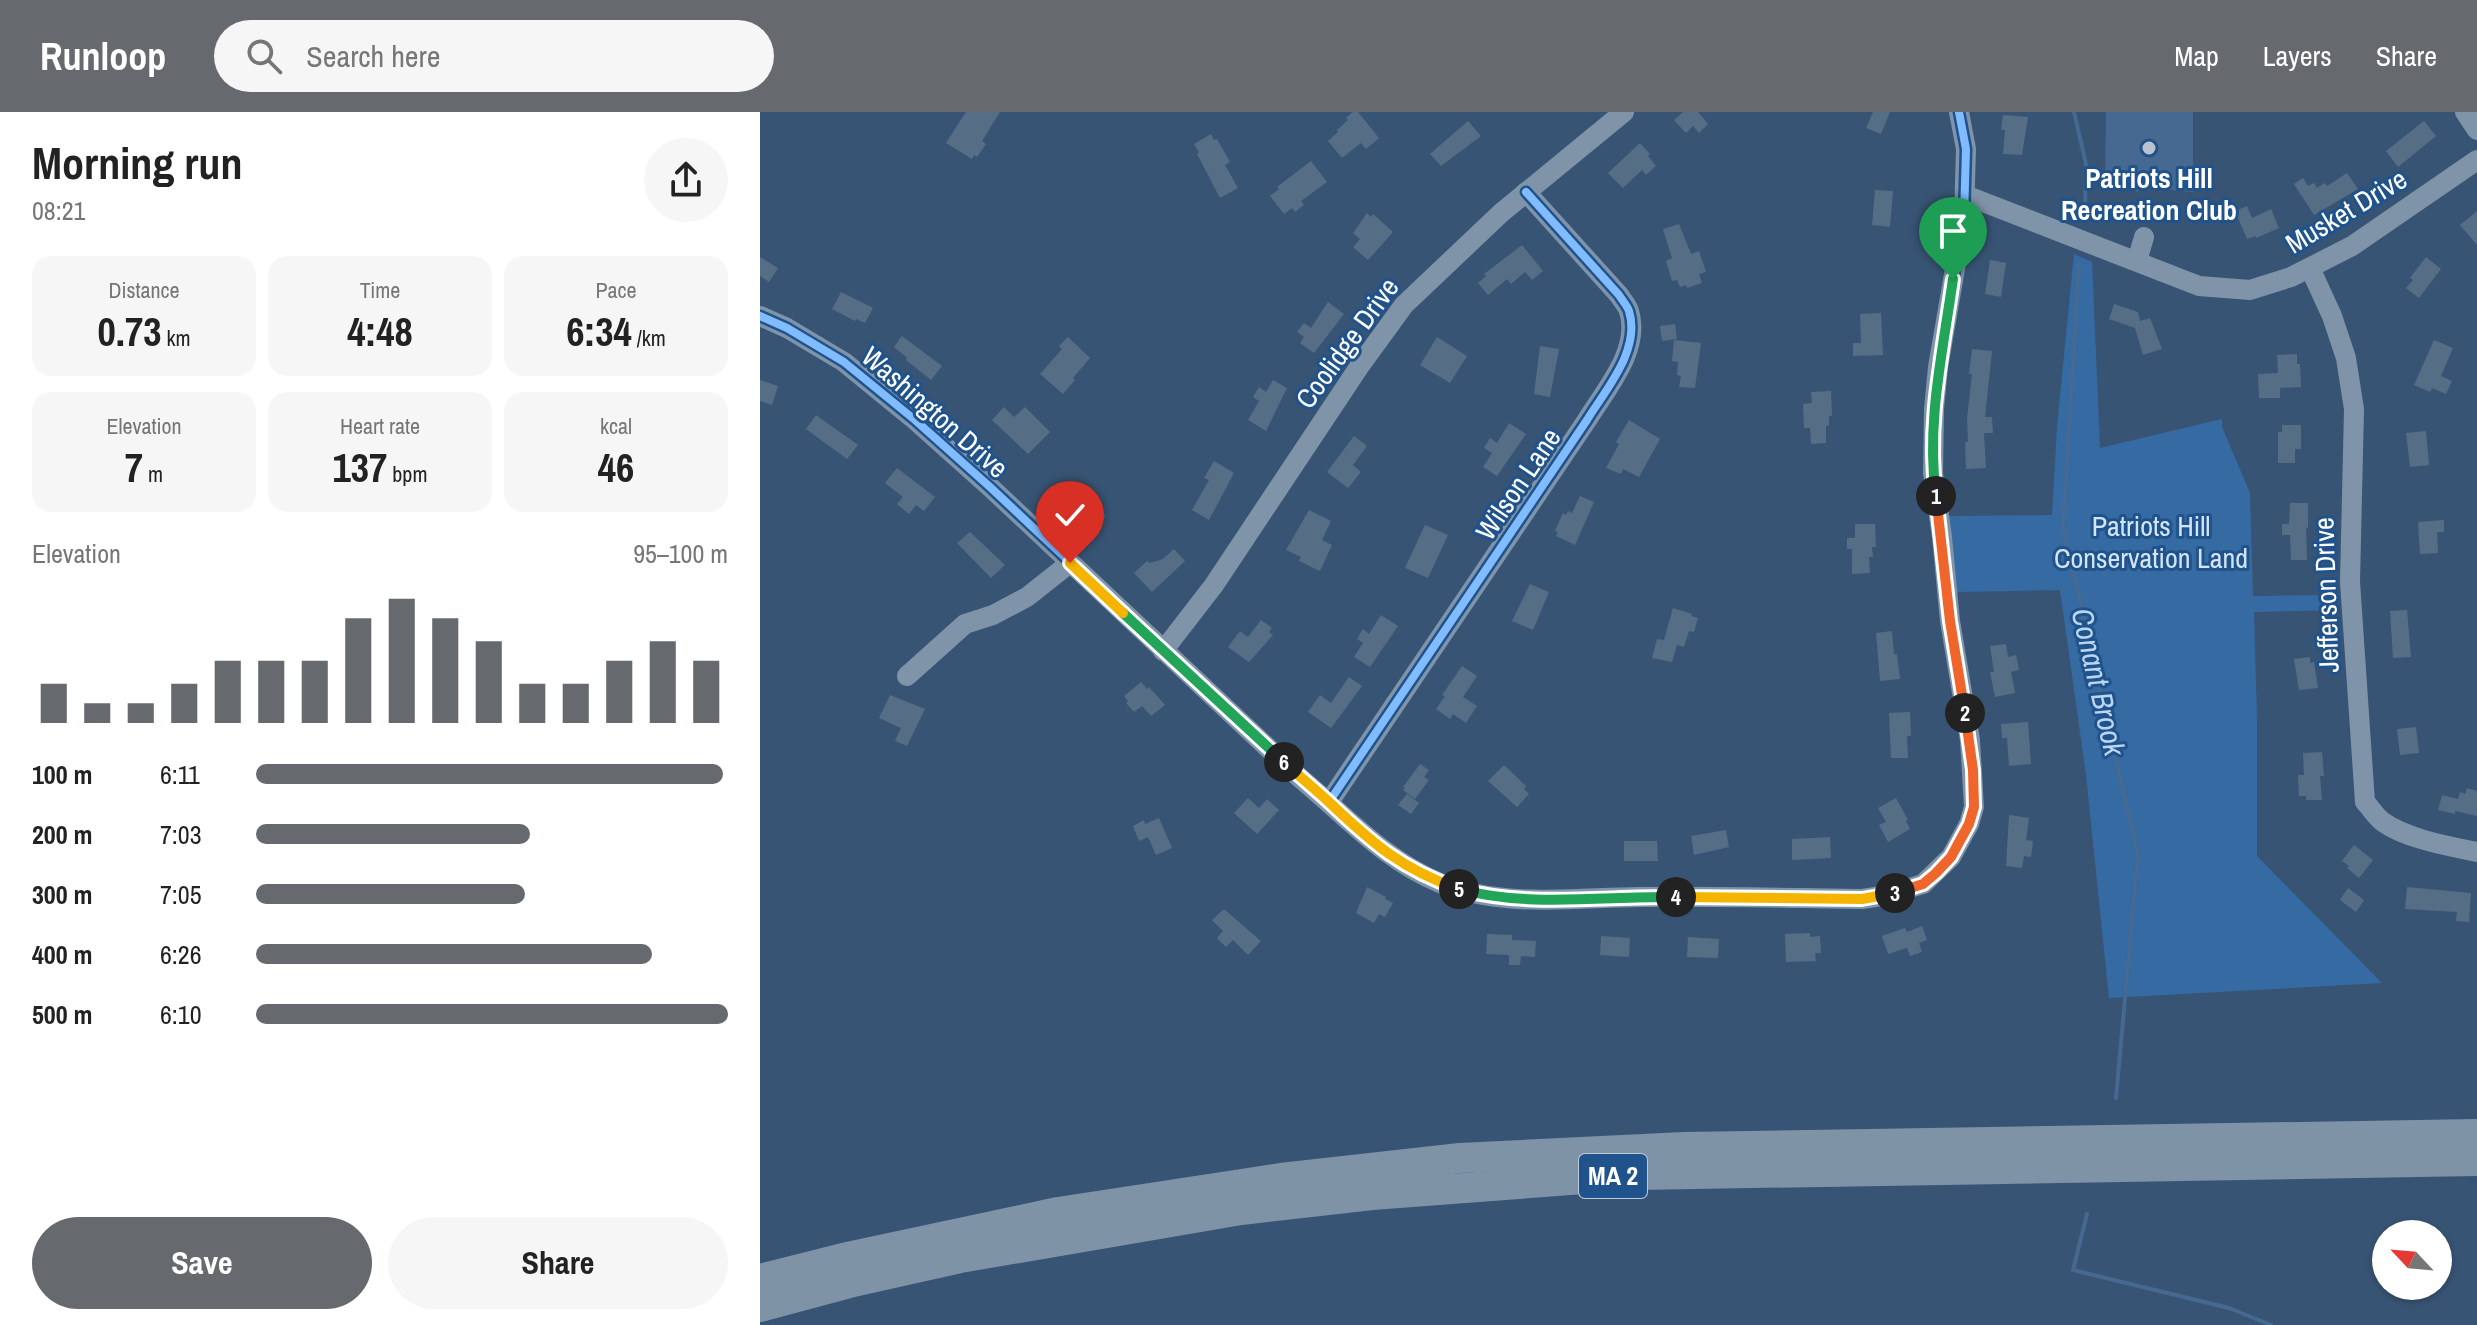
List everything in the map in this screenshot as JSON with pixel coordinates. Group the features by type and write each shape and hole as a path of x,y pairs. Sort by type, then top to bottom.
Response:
{"highway":[{"name":"MA 2","path":"760,1279 1058,1212 1266,1180 1460,1158 1684,1147 2477,1134"},
{"name":"MA 2","path":"760,1307 857,1281 991,1252 1241,1210 1401,1192 1637,1175 2477,1161"}],"street":[{"name":"Coolidge Drive","path":"1163,651 1214,585 1361,364 1404,305 1501,213 1624,112"},
{"name":"Washington Drive","path":"760,316 787,328 860,374 990,487 1355,828 1384,852 1412,869 1460,889 1523,899 1862,899 1882,896 1923,884 1936,873 1951,857 1969,824 1974,807 1970,740 1950,621 1933,473 1938,367 1964,217 1966,149 1959,112"},
{"path":"2465,112 2477,130"},
{"name":"Musket Drive","path":"1965,195 2199,286 2250,290 2291,277 2352,246 2477,160"},
{"name":"Wilson Lane","path":"1329,802 1579,433 1631,344 1629,310 1619,295 1526,192"},
{"path":"2137,261 2144,237"},
{"name":"Jefferson Drive","path":"2310,268 2332,316 2346,358 2354,409 2350,582 2365,802 2381,821 2394,828 2446,846 2477,852"},
{"path":"907,676 965,624 993,615 1027,597 1070,563"}],"green space":[{"name":"Patriots Hill Conservation Land","path":"2074,254 2092,262 2100,448 2222,419 2222,427 2250,493 2253,596 2336,595 2337,610 2254,612 2257,856 2382,983 2109,998 2086,775 2060,590 1957,592 1948,516 2052,515 2057,427"}],"shaded area":[{"name":"Patriots Hill Recreation Club","path":"2106,112 2193,112 2193,192 2105,184"}],"building":[{"path":"966,112 1000,112 982,141 986,144 972,159 946,143"},
{"path":"1353,112 1358,112 1379,138 1366,149 1361,143 1342,158 1328,141"},
{"path":"1683,112 1698,112 1708,124 1699,133 1693,126 1686,133 1674,120"},
{"path":"1873,112 1890,112 1881,134 1866,128"},
{"path":"2003,115 2028,117 2022,155 2003,154"},
{"path":"1468,121 1481,136 1441,166 1430,154"},
{"path":"2424,121 2436,136 2398,167 2386,151"},
{"path":"1211,134 1230,162 1225,165 1238,188 1220,198 1194,144"},
{"path":"1640,143 1656,166 1646,175 1642,170 1623,188 1608,173"},
{"path":"1311,161 1327,182 1301,201 1304,205 1295,212 1292,208 1284,214 1270,196"},
{"path":"2118,166 2144,178 2137,192 2111,180"},
{"path":"2347,173 2358,189 2314,215 2294,184 2303,178 2308,186 2314,183 2317,188 2325,183 2327,186"},
{"path":"1875,190 1893,191 1890,227 1872,225"},
{"path":"2247,206 2252,218 2271,209 2279,228 2247,239 2235,211"},
{"path":"2477,211 2477,245 2460,225"},
{"path":"1367,213 1371,217 1373,214 1393,232 1368,260 1353,247 1360,239 1353,233"},
{"path":"1679,224 1691,254 1699,251 1706,272 1699,274 1702,283 1687,288 1686,285 1680,287 1677,280 1672,281 1666,261 1672,258 1663,229"},
{"path":"1522,245 1543,271 1532,280 1525,272 1511,284 1507,279 1488,295 1478,283 1486,276 1484,274"},
{"path":"760,257 778,268 769,282 760,276"},
{"path":"2426,257 2441,269 2419,298 2406,288"},
{"path":"1990,260 2006,263 2001,297 1985,294"},
{"path":"841,292 873,308 865,323 832,309"},
{"path":"1328,302 1344,314 1314,353 1300,343 1304,337 1297,332 1304,323 1311,328"},
{"path":"2114,304 2138,312 2140,321 2150,318 2162,349 2143,355 2135,328 2109,319"},
{"path":"1881,313 1883,355 1853,356 1853,343 1861,343 1860,314"},
{"path":"1675,324 1677,339 1662,341 1660,326"},
{"path":"902,336 942,366 931,380 894,347"},
{"path":"1068,337 1090,358 1063,394 1040,374 1062,349 1059,346"},
{"path":"1437,337 1467,356 1450,383 1420,365"},
{"path":"1674,340 1701,343 1695,388 1679,387 1681,376 1677,375 1678,362 1672,361"},
{"path":"2434,340 2453,348 2441,376 2452,381 2446,394 2432,388 2430,392 2414,385"},
{"path":"1540,346 1559,349 1550,397 1534,394"},
{"path":"1972,349 1992,351 1985,417 1992,417 1993,433 1984,433 1986,468 1966,469 1965,442 1968,442"},
{"path":"2297,354 2301,387 2280,388 2280,398 2259,398 2258,374 2278,373 2277,355"},
{"path":"760,380 778,386 772,405 760,401"},
{"path":"1273,380 1287,388 1266,431 1248,420 1259,401 1253,397 1259,387 1266,392"},
{"path":"1831,391 1832,416 1829,416 1829,426 1826,426 1826,443 1811,444 1810,428 1804,428 1803,404 1812,403 1811,392"},
{"path":"1004,407 1014,417 1025,407 1050,432 1028,454 992,420"},
{"path":"816,415 858,445 847,459 806,429"},
{"path":"1629,420 1660,439 1639,477 1623,469 1621,474 1606,468"},
{"path":"1509,423 1526,434 1497,476 1483,467 1492,453 1484,448 1490,438 1497,443"},
{"path":"2282,425 2301,425 2301,449 2295,449 2295,463 2278,463 2278,432 2282,432"},
{"path":"2426,431 2429,465 2410,467 2406,433"},
{"path":"1354,436 1367,446 1353,465 1361,472 1348,488 1327,472"},
{"path":"1214,461 1234,473 1209,520 1192,510 1209,480 1204,478"},
{"path":"897,468 935,497 924,511 916,505 909,514 897,504 903,497 885,483"},
{"path":"1067,484 1106,516 1093,531 1055,499"},
{"path":"1580,496 1594,502 1575,545 1556,536 1558,532 1555,531 1563,513 1572,513"},
{"path":"2290,503 2308,503 2307,560 2291,560 2290,535 2282,535 2282,524 2289,524"},
{"path":"1309,510 1331,521 1322,540 1332,545 1320,571 1299,561 1301,557 1286,550"},
{"path":"2444,520 2444,532 2437,532 2438,553 2420,554 2418,522"},
{"path":"1855,524 1875,524 1876,547 1872,547 1873,557 1869,557 1870,573 1852,574 1852,549 1847,549 1847,538 1855,538"},
{"path":"1425,525 1448,535 1428,578 1405,568"},
{"path":"970,532 1005,565 991,578 957,543"},
{"path":"1174,549 1185,561 1152,592 1134,573 1147,561 1163,559"},
{"path":"1530,584 1549,592 1533,630 1512,621"},
{"path":"1673,608 1698,618 1694,632 1689,631 1684,647 1677,645 1672,662 1652,658 1657,639 1664,640"},
{"path":"2407,610 2411,657 2393,658 2390,611"},
{"path":"1381,615 1398,626 1370,667 1354,657 1363,643 1357,639 1363,629 1369,634"},
{"path":"1261,620 1272,628 1269,632 1273,635 1249,662 1228,647 1240,631 1248,637"},
{"path":"1892,631 1900,679 1880,681 1876,633"},
{"path":"2006,644 2008,657 2016,655 2019,670 2011,672 2015,693 1995,697 1990,672 1994,672 1990,646"},
{"path":"2310,657 2310,663 2314,662 2318,688 2299,690 2294,659"},
{"path":"1462,666 1477,676 1463,697 1477,706 1466,723 1453,714 1450,719 1436,709"},
{"path":"1349,677 1362,686 1331,728 1308,712 1320,695 1331,703"},
{"path":"1141,682 1165,705 1151,716 1142,706 1134,712 1126,703 1128,701 1124,696"},
{"path":"890,695 925,709 907,746 895,741 901,728 879,718"},
{"path":"1910,712 1908,758 1891,758 1889,713"},
{"path":"2028,722 2031,764 2009,766 2007,738 2002,738 2001,724"},
{"path":"2416,727 2419,753 2400,755 2397,729"},
{"path":"2322,752 2322,800 2306,800 2306,796 2299,796 2298,775 2304,775 2303,753"},
{"path":"1420,764 1429,770 1424,777 1429,780 1415,799 1403,787"},
{"path":"1504,765 1526,786 1524,789 1529,794 1517,807 1488,781"},
{"path":"2467,788 2477,791 2477,816 2438,810 2442,795 2458,799 2460,792 2465,794"},
{"path":"1407,794 1419,803 1411,814 1398,805"},
{"path":"1248,798 1259,808 1267,799 1279,810 1257,834 1234,813"},
{"path":"1896,798 1910,829 1888,842 1879,825 1886,822 1878,808"},
{"path":"2009,815 2029,818 2026,840 2033,841 2031,857 2024,856 2022,868 2006,866"},
{"path":"1159,818 1172,848 1156,855 1148,837 1139,841 1133,826 1144,820 1145,824"},
{"path":"1726,830 1729,847 1694,855 1691,836"},
{"path":"1830,837 1831,858 1792,860 1792,839"},
{"path":"1624,841 1657,841 1658,861 1624,861"},
{"path":"2354,845 2373,860 2359,878 2342,861"},
{"path":"1367,887 1393,903 1385,917 1379,914 1374,923 1356,913"},
{"path":"2407,887 2471,893 2469,922 2456,921 2457,912 2405,909"},
{"path":"2348,888 2364,900 2356,912 2340,900"},
{"path":"1224,909 1261,941 1248,955 1233,940 1226,947 1217,938 1223,931 1212,920"},
{"path":"1922,926 1927,940 1919,943 1922,952 1910,956 1907,948 1888,954 1882,936"},
{"path":"1810,933 1810,937 1820,936 1821,953 1815,953 1816,961 1786,962 1785,934"},
{"path":"1487,934 1512,935 1512,940 1536,941 1535,957 1521,956 1520,965 1509,965 1509,955 1486,954"},
{"path":"1601,936 1630,938 1629,957 1600,955"},
{"path":"1688,937 1719,939 1718,958 1687,957"}],"waterway":[{"name":"Conant Brook","path":"2074,112 2086,164 2085,212"},
{"name":"Conant Brook","path":"2079,265 2063,527 2138,855 2116,1098"},
{"name":"Conant Brook","path":"2087,1214 2073,1270 2229,1308 2271,1325"}],"cycle path":[{"path":"760,316 787,328 844,362 915,420 1300,778 1383,850 1420,873 1464,891 1512,899 1862,899 1882,896 1923,884 1951,857 1969,824 1974,807 1970,740 1950,621 1933,473 1938,367 1964,217 1966,149 1959,112"},
{"path":"1329,802 1587,420 1626,354 1631,326 1627,307 1526,192"}],"place":[{"name":"Patriots Hill Recreation Club","path":"2149,148"}],"route":[{"path":"1070,563 1355,828 1384,852 1441,883 1479,894 1523,899 1862,899 1923,884 1951,857 1969,824 1974,807 1970,740 1950,621 1933,473 1938,367 1953,279"}]}
